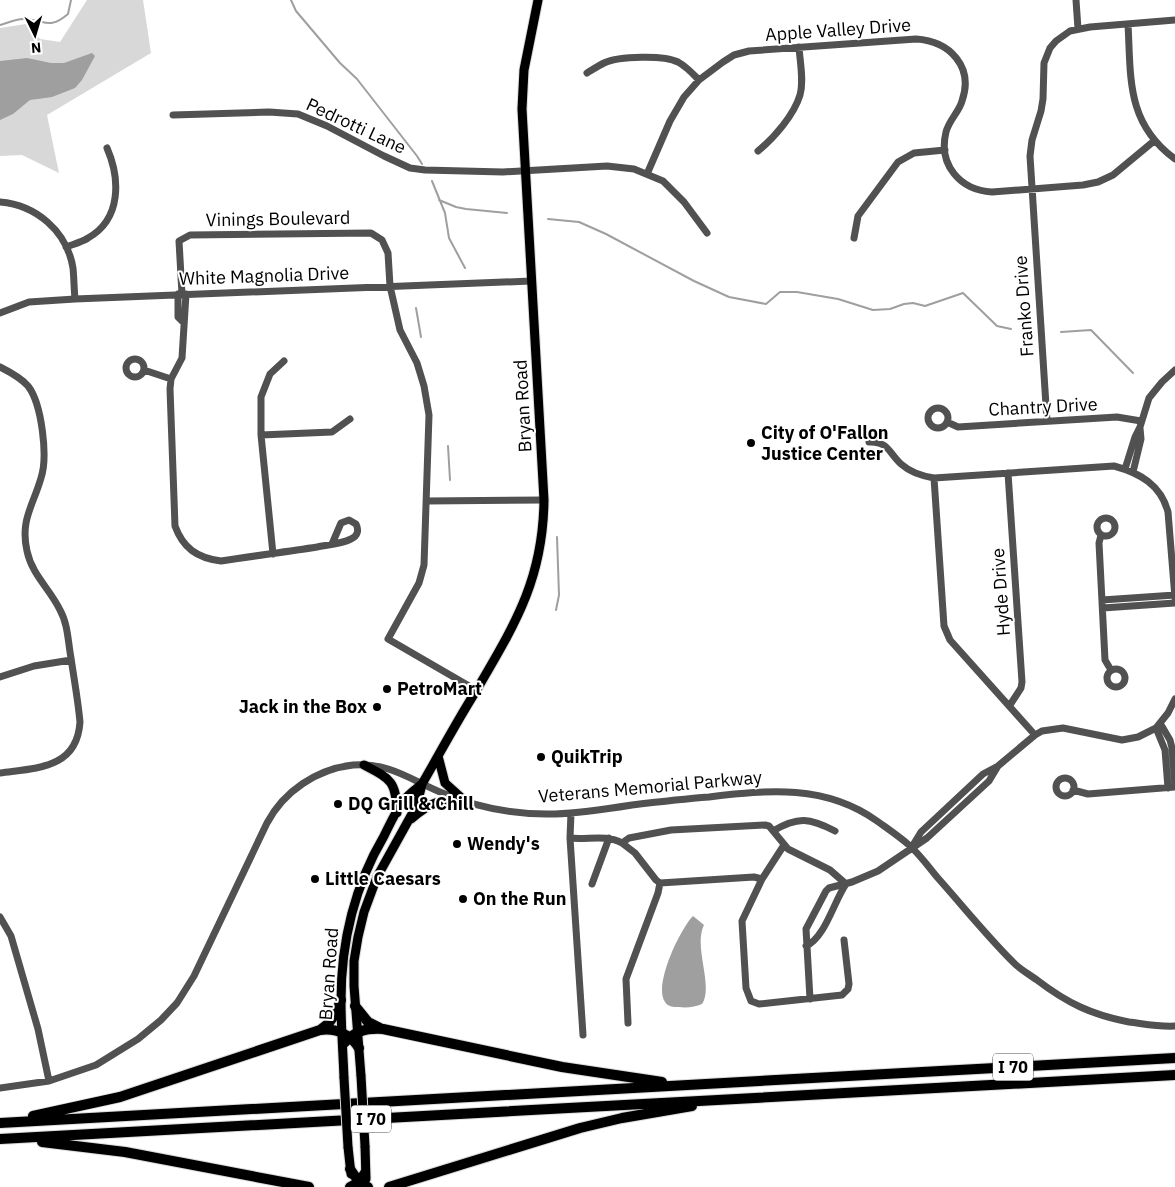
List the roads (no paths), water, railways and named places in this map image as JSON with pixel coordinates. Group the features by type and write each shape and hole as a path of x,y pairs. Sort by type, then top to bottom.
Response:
{"highway":[{"path":"4,1123 120,1096 320,1030 326,1027 332,1020 341,1000"},
{"path":"356,1006 368,1022 383,1029"},
{"path":"348,1036 373,1029 383,1029 562,1066 682,1086"},
{"path":"320,1030 334,1030 348,1036 359,1048"},
{"name":"I 70","path":"4,1123 1175,1058"},
{"name":"I 70","path":"0,1139 1175,1075"},
{"path":"389,1187 588,1126 622,1118 741,1098"},
{"path":"0,1139 48,1142 125,1152 309,1187"},
{"path":"350,1169 360,1184"}],"main road":[{"name":"Bryan Road","path":"350,1169 344,1078 348,1036 356,1006 354,962 360,924 377,877 417,805 422,784 504,643 527,598 539,553 544,522 522,125 522,90 527,52 538,0"},
{"path":"438,756 445,783 465,801"},
{"path":"364,765 390,781 396,796 397,813"},
{"name":"Bryan Road","path":"348,1036 341,1000 342,964 354,902 372,856 405,799 422,784"},
{"path":"406,824 427,805 449,800 465,801"},
{"path":"359,1048 365,1146 360,1184"}],"street":[{"path":"1076,0 1078,29 1175,20"},
{"path":"1128,24 1134,98 1142,124 1154,141 1175,159"},
{"name":"Franko Drive","path":"1047,421 1030,148 1041,111 1044,94 1044,63 1050,48 1070,31 1078,29"},
{"name":"Apple Valley Drive","path":"647,174 677,108 684,97 699,80 734,55 749,51 916,39 933,41 940,44 956,57 965,80 962,104 948,127 945,150"},
{"path":"758,151 772,139 793,109 800,94 799,48"},
{"path":"587,73 604,63 616,60 646,57 666,58 686,67 699,80"},
{"name":"Pedrotti Lane","path":"173,115 269,112 298,114 327,126 410,168 425,170 525,171 607,166 634,169 663,180 684,202 707,233"},
{"path":"854,238 858,216 898,162 914,153 945,150 948,164 952,171 969,186 992,192 1083,185 1098,182 1113,175 1154,141"},
{"path":"66,247 89,238 106,223 115,205 114,164 106,148"},
{"path":"0,202 20,205 40,215 55,228 66,247 73,266 75,299"},
{"name":"Vinings Boulevard","path":"182,294 180,241 190,235 371,233 382,240 388,253 390,286"},
{"name":"White Magnolia Drive","path":"0,313 29,302 75,299 532,281"},
{"path":"390,286 400,330 424,386 429,416 424,565 419,583 388,639 476,690"},
{"path":"182,294 178,317 184,323 182,358 172,379 170,389 175,526 180,540 190,550 211,560 273,554 332,544"},
{"path":"273,554 261,435 261,397 270,374 284,361"},
{"path":"0,367 28,386 37,404 42,434 43,467 42,478 26,518 26,549 33,570 61,610 68,636 80,722 80,728 73,747 58,762 48,766 0,774"},
{"path":"144,370 172,379"},
{"path":"1125,469 1149,398 1175,370"},
{"name":"Chantry Drive","path":"947,422 958,427 1117,417 1140,424"},
{"path":"261,435 332,432 350,419"},
{"path":"1133,472 1141,439 1140,424"},
{"path":"869,442 878,442 884,445 900,464 909,470 920,476 934,478 1114,466 1145,478 1157,488 1166,502 1170,522 1175,596 1102,600"},
{"name":"Hyde Drive","path":"1008,473 1022,682 1010,705"},
{"path":"934,478 944,626 950,640 1035,735"},
{"path":"427,501 544,500"},
{"path":"1101,535 1099,543 1105,660 1111,670"},
{"path":"1103,608 1175,603"},
{"path":"0,677 34,666 71,660"},
{"path":"810,999 806,928 829,888 846,884 878,871 927,838 989,780 998,766 1042,731 1063,728 1122,740 1138,737 1158,725 1168,713 1175,699"},
{"path":"1073,790 1088,794 1171,788 1158,725"},
{"name":"Veterans Memorial Parkway","path":"0,1088 49,1081 85,1070 110,1058 138,1040 161,1020 177,1002 194,976 267,823 278,806 296,788 318,775 341,767 364,765 392,769 422,784 465,801 520,812 571,813 744,793 796,792 823,797 852,806 874,818 912,847 1013,963 1057,995 1079,1008 1114,1019 1161,1027 1175,1026"},
{"path":"571,813 570,838 583,1035"},
{"path":"773,831 789,823 811,820 835,831"},
{"path":"622,843 629,838 671,830 761,824 769,826 784,845 830,870 846,884"},
{"path":"570,838 609,838 622,843 635,853 656,880 660,882 754,877 762,879"},
{"path":"592,884 609,838"},
{"path":"784,845 762,879 742,921 747,994 751,1001 759,1004 842,995 848,989 844,940"},
{"path":"628,1023 626,979 660,882"},
{"path":"806,946 816,941 839,894 846,884"},
{"path":"0,917 13,944 38,1029 49,1081"}],"waterway":[{"path":"0,25 23,19 46,23 56,22 68,14 71,0"},
{"path":"291,0 296,11 340,63 357,79 422,164"},
{"path":"432,181 445,213 449,238 465,268"},
{"path":"439,200 466,209 507,213"},
{"path":"548,219 579,222 729,297 766,304 780,292 797,292 838,299 873,310 890,309 913,303 925,306 963,293 997,326 1011,329"},
{"path":"416,308 421,337"},
{"path":"1061,332 1091,330 1133,373"},
{"path":"448,446 450,480"},
{"path":"556,610 559,595 557,537"}],"place":[{"name":"City of O'Fallon Justice Center","path":"751,443"},
{"name":"PetroMart","path":"387,689"},
{"name":"Jack in the Box","path":"377,707"},
{"name":"QuikTrip","path":"541,757"},
{"name":"DQ Grill & Chill","path":"338,804"},
{"name":"Wendy's","path":"457,844"},
{"name":"Little Caesars","path":"315,879"},
{"name":"On the Run","path":"463,899"}]}
